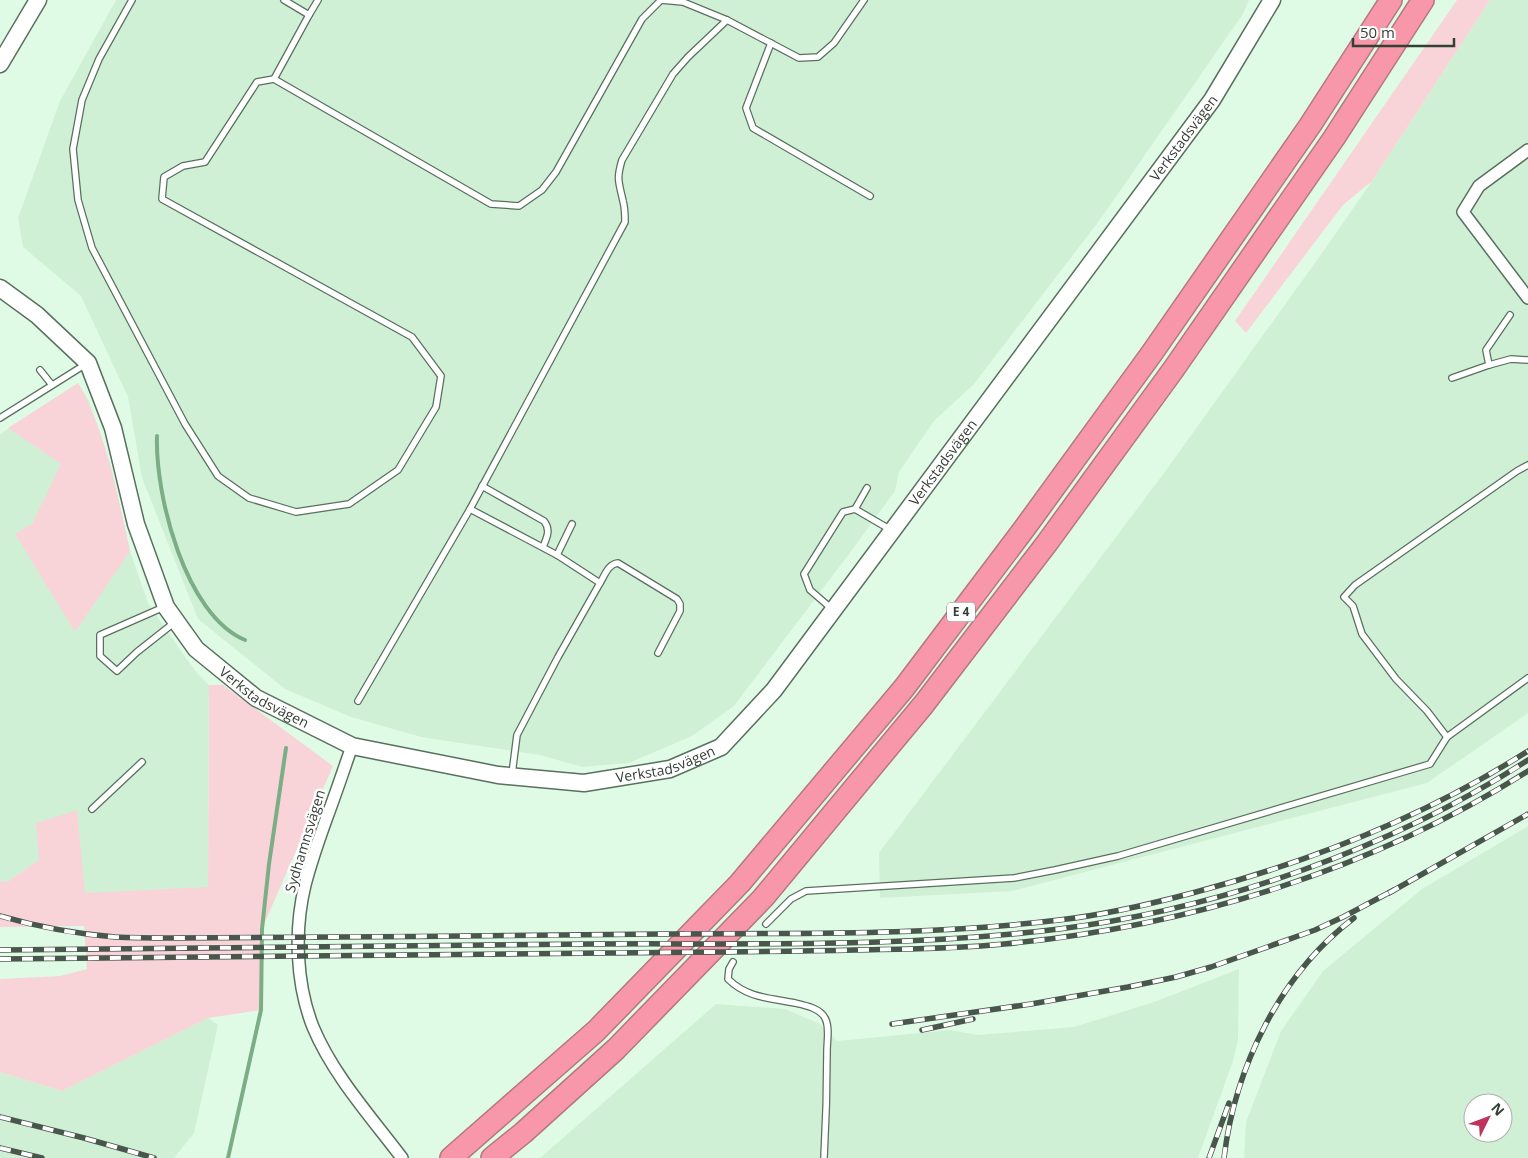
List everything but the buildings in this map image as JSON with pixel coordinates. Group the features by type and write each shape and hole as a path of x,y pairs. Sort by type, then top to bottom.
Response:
{"highway":[{"name":"E 4","path":"452,1158 596,1031 740,883 904,688 1024,529 1152,353 1311,124 1391,0"},
{"name":"E 4","path":"492,1158 523,1133 616,1049 763,898 924,704 1047,543 1173,370 1334,138 1423,0"}],"main road":[{"path":"1,63 38,0"},
{"name":"Verkstadsvägen","path":"0,288 37,315 88,362 113,428 136,524 166,607 196,649 256,698 352,746 498,775 584,782 670,769 721,748 774,690 1212,100 1272,0"}],"street":[{"path":"1528,150 1479,186 1463,212 1528,298"},
{"name":"Sydhamnsvägen","path":"352,746 305,886 300,913 301,986 314,1028 329,1056 348,1086 402,1158"}],"lane":[{"path":"132,0 99,58 82,100 73,149 78,200 92,248 184,424 218,476 249,498 296,512 349,504 398,470 436,407 441,376 412,337 162,199 164,177 183,166 205,162 257,82 274,79 491,204 519,206 542,190 556,172 642,19 661,0 683,2 726,20 799,58 818,57 834,43 864,0"},
{"path":"284,0 309,15"},
{"path":"274,79 318,0"},
{"path":"358,701 470,509 625,222 624,202 618,186 618,174 622,160 674,74 688,57 726,20"},
{"path":"771,43 746,108 753,128 870,196"},
{"path":"1489,364 1486,350 1510,315"},
{"path":"1452,378 1489,364 1511,359 1528,360"},
{"path":"0,418 88,362"},
{"path":"40,370 52,385"},
{"path":"1447,737 1396,679 1362,634 1353,606 1344,597 1355,585 1528,465"},
{"path":"482,486 544,521 549,530 543,547"},
{"path":"856,509 867,488"},
{"path":"470,509 543,547 600,583"},
{"path":"833,610 810,590 804,574 843,512 856,509 893,531"},
{"path":"556,555 572,524"},
{"path":"511,776 517,735 558,657 610,566 618,563 678,599 681,607 680,611 658,653"},
{"path":"166,607 100,635 100,656 117,670 176,621"},
{"path":"766,924 791,899 806,891 1014,878 1118,856 1430,764 1447,737 1528,678"},
{"path":"92,809 142,762"},
{"path":"733,962 729,969 728,980 738,989 754,995 806,1006 822,1014 826,1019 827,1072 824,1158"}],"shaded area":[{"path":"116,0 1249,0 1243,14 1099,221 974,384 934,421 899,472 895,491 734,706 692,736 629,763 582,767 540,755 421,737 351,717 285,689 198,619 142,478 128,397 81,296 23,247 18,218 60,101"},
{"path":"1457,0 1490,0 1372,181 1343,205 1246,333 1235,321"},
{"path":"1490,0 1528,0 1528,713 1427,783 1012,891 880,898 879,853 1164,473 1327,246 1372,181"},
{"path":"78,383 89,401 112,470 130,551 148,603 197,673 209,685 208,888 84,894 39,860 7,882 0,881 0,434"},
{"path":"78,383 97,423 104,444 130,551 75,632 15,534 32,524 61,464 8,428"},
{"path":"209,685 223,685 333,766 262,929 261,1010 208,1018 62,1091 0,1072 0,979 60,976 87,969 84,926 0,927 0,881 7,882 39,860 36,823 77,810 85,893 208,887"},
{"path":"1528,826 1528,1158 1244,1158 1246,1122 1281,1031 1323,971 1422,889"},
{"path":"1239,969 1238,1040 1233,1061 1198,1158 540,1158 716,1004 785,1009 820,1024 837,1041 950,1030 978,1035 1074,1027 1154,1002"},
{"path":"208,1018 218,1025 194,1133 174,1158 0,1158 0,1072 62,1091"}],"waterway":[{"path":"157,436 161,489 168,520 190,580 206,606 224,626 245,640"},
{"path":"228,1158 261,1010 262,929 269,864 286,748"}],"railway":[{"path":"0,916 71,932 115,937 159,938 861,933 960,929 1059,920 1145,905 1239,880 1325,851 1409,816 1449,796 1528,751"},
{"path":"0,950 883,942 1000,935 1059,929 1120,920 1181,907 1303,870 1362,847 1420,821 1475,792 1528,760"},
{"path":"0,959 911,949 985,946 1073,936 1141,924 1209,908 1276,888 1342,865 1406,837 1468,806 1528,771"},
{"path":"1389,893 1528,814"},
{"path":"892,1024 1031,1004 1176,977 1211,967 1315,930 1394,890"},
{"path":"1224,1158 1239,1090 1250,1057 1265,1025 1283,995 1304,966 1354,918"},
{"path":"922,1030 973,1019"},
{"path":"1209,1158 1229,1103"},
{"path":"0,1117 154,1158"},
{"path":"0,1148 42,1158"}]}
